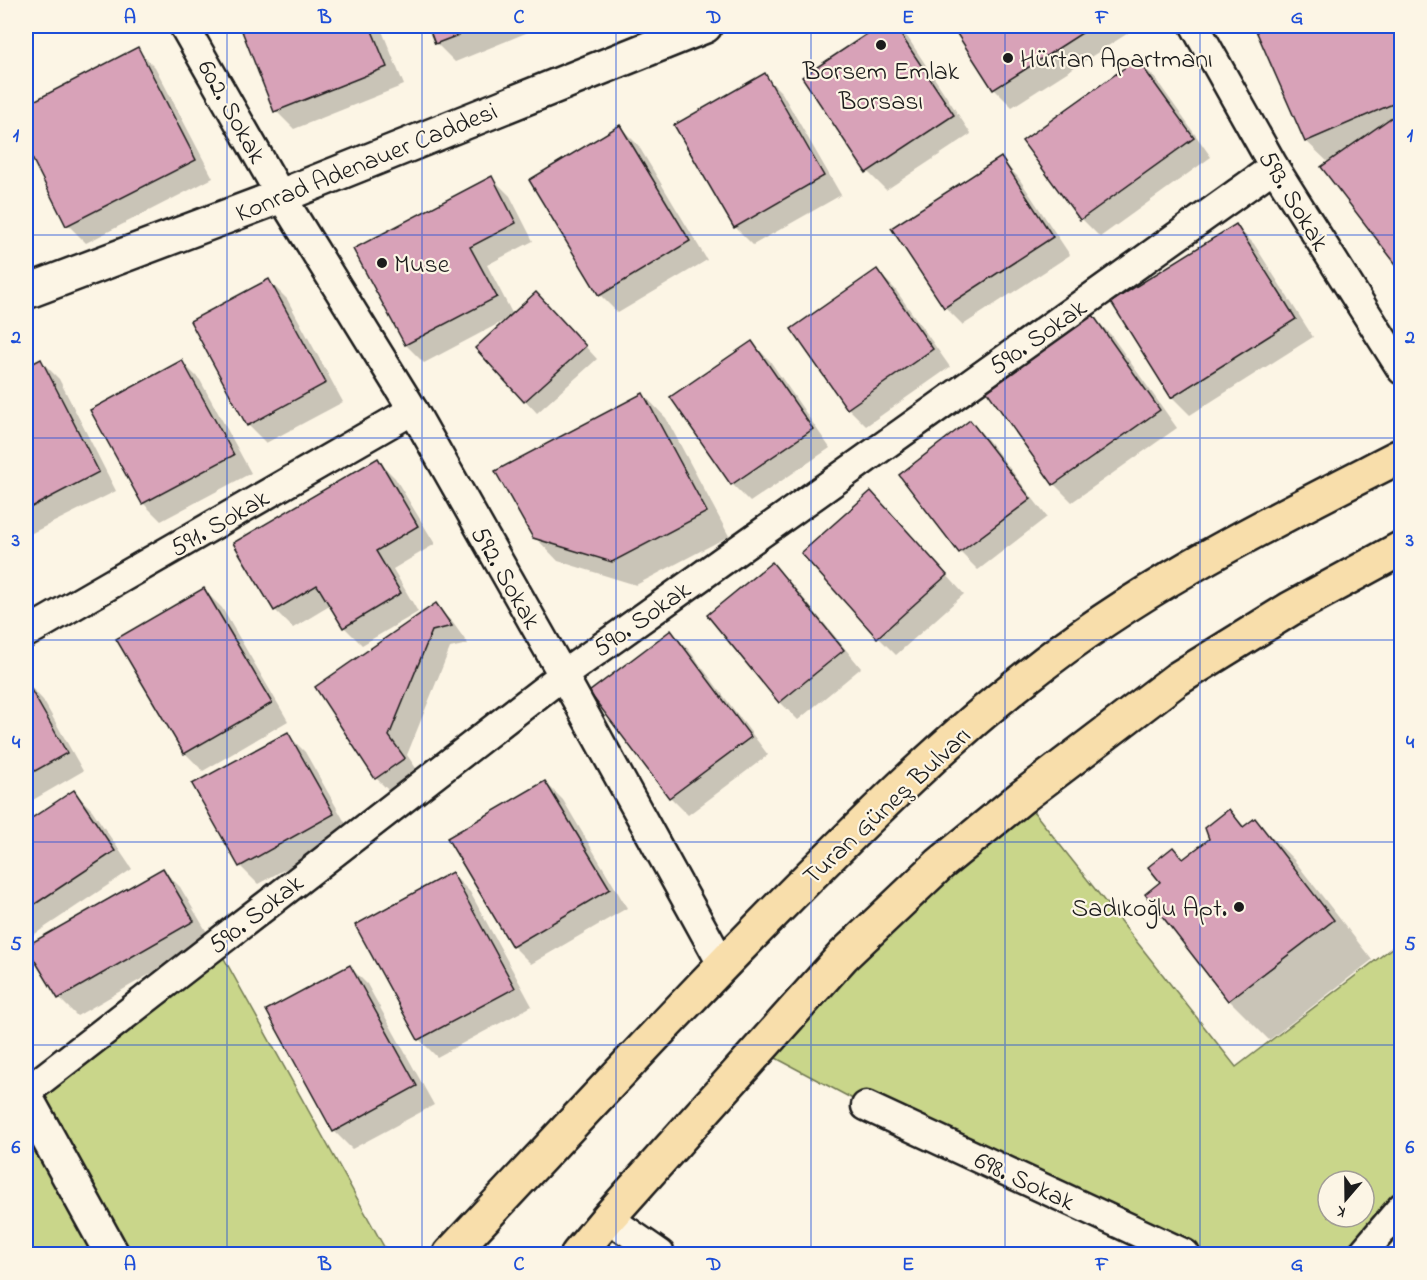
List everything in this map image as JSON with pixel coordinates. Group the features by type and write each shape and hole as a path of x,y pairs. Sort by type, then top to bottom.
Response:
{"main road":[{"name":"Konrad Adenauer Caddesi","path":"26,292 281,196 690,28"},
{"name":"Turan Güneş Bulvarı","path":"450,1254 722,964 894,791 1029,675 1137,597 1266,525 1401,455"},
{"path":"578,1254 843,956 940,864 1022,797 1177,679 1290,609 1401,548"},
{"path":"26,1098 112,1254"}],"street":[{"name":"602. Sokak","path":"184,26 281,196"},
{"name":"593. Sokak","path":"1195,26 1274,167 1401,370"},
{"name":"590. Sokak","path":"26,1092 562,675 1274,167"},
{"name":"592. Sokak","path":"281,196 413,410 722,964"},
{"name":"591. Sokak","path":"26,633 413,410"},
{"name":"698. Sokak","path":"866,1106 1185,1254"},
{"path":"1362,1254 1401,1207"},
{"path":"608,1218 660,1254"}],"green space":[{"path":"1022,797 1236,1067 1401,941 1401,1207 1362,1254 1185,1254 866,1106 759,1049"},
{"path":"216,944 388,1254 26,1254 26,1092"}],"building":[{"path":"240,26 370,26 387,67 274,112"},
{"path":"428,26 482,26 435,44"},
{"path":"879,26 895,26 954,115 866,173 802,77"},
{"name":"Hürtan Apartmanı","path":"952,26 1093,26 993,90"},
{"path":"1254,26 1392,26 1402,48 1402,64 1395,67 1402,81 1402,100 1305,142"},
{"path":"138,47 196,160 66,226 26,146 26,105"},
{"path":"1137,59 1194,138 1080,220 1022,141"},
{"path":"765,73 824,176 734,228 674,125"},
{"path":"1402,110 1402,272 1321,167"},
{"path":"620,125 690,241 599,296 529,180"},
{"path":"1001,157 1053,237 944,308 891,228"},
{"path":"492,176 516,223 470,247 497,297 405,345 353,249"},
{"path":"1236,224 1296,319 1171,398 1111,302"},
{"path":"877,269 933,349 847,409 791,329"},
{"path":"269,279 326,383 247,426 190,321"},
{"path":"536,292 586,346 524,402 475,348"},
{"path":"1093,315 1160,410 1053,485 986,390"},
{"path":"752,341 813,429 731,485 670,397"},
{"path":"41,359 99,472 26,510 26,367"},
{"path":"182,360 234,455 142,504 90,410"},
{"path":"643,393 707,512 612,562 533,538 495,471"},
{"path":"970,420 1031,499 959,553 899,475"},
{"path":"378,458 418,526 376,551 401,593 343,628 317,585 274,611 233,543"},
{"path":"871,491 947,575 877,638 801,553"},
{"path":"772,562 844,650 779,703 707,615"},
{"path":"204,588 272,703 184,754 116,639"},
{"path":"436,603 452,626 432,631 389,736 405,758 375,779 315,687"},
{"path":"671,630 751,737 669,798 589,692"},
{"path":"26,681 67,753 26,776"},
{"path":"288,732 334,814 239,867 192,784"},
{"path":"545,781 610,889 512,947 447,838"},
{"path":"74,790 115,851 26,910 26,822"},
{"name":"Sadıkoğlu Apt.","path":"1229,809 1243,827 1255,818 1334,920 1228,1001 1145,894 1160,882 1148,867 1173,847 1183,859 1209,839 1205,828"},
{"path":"163,868 194,921 58,999 26,946"},
{"path":"452,872 515,988 418,1040 355,925"},
{"path":"350,965 417,1086 333,1132 266,1010"}],"place":[{"name":"Borsem Emlak Borsası","path":"881,45"},
{"name":"Hürtan Apartmanı","path":"1008,58"},
{"name":"Muse","path":"382,263"},
{"name":"Sadıkoğlu Apt.","path":"1239,907"}]}
